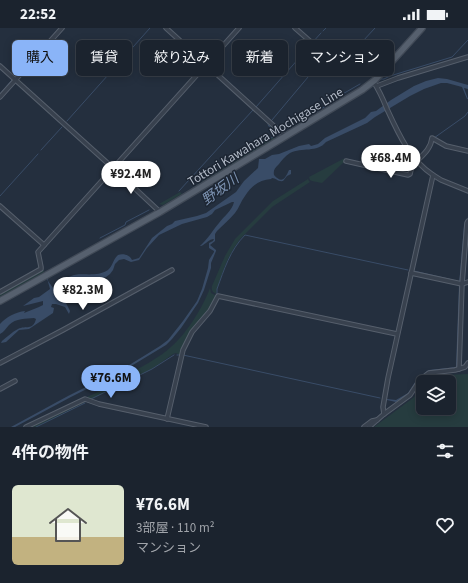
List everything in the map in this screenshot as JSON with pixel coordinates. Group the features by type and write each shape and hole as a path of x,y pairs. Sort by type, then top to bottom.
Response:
{"main road":[{"name":"Tottori Kawahara Mochigase Line","path":"0,301 160,212 362,90 373,81 422,28"}],"street":[{"path":"0,97 62,28"},
{"path":"166,28 179,40"},
{"path":"224,44 239,28"},
{"path":"295,28 309,40"},
{"path":"378,88 398,78 468,57"},
{"path":"0,66 160,212"},
{"path":"0,292 41,270 38,252 195,76"},
{"path":"219,76 285,136"},
{"path":"373,81 378,88 395,126 415,159 432,175 468,191"},
{"path":"346,161 408,175 410,174 415,159 427,151 432,138 446,146 468,151"},
{"path":"384,414 383,407 388,378 432,175"},
{"path":"0,206 44,245"},
{"path":"459,369 462,284 468,221"},
{"path":"0,363 172,270"},
{"path":"410,273 462,284 468,282"},
{"path":"167,419 183,350 192,332 210,311 218,296 397,334"},
{"path":"369,427 410,395 420,380 429,373 459,369 465,367 468,363"},
{"path":"0,389 15,381"},
{"path":"26,427 85,399 99,404 206,427"},
{"path":"364,427 372,421 377,420"}],"green space":[{"path":"268,122 276,130 277,134 274,140 186,192 253,150 253,148 273,137 275,134 274,131"},
{"path":"343,159 346,160 322,183 310,180 309,177"},
{"path":"308,179 310,182 272,207 240,239 226,263 216,294 214,293 212,286 225,256 235,239 273,201"},
{"path":"180,192 182,194 163,205 159,204"},
{"path":"42,266 44,272 0,297 0,294 42,271"},
{"path":"210,288 211,293 217,296 209,310 181,349 180,355 176,353 173,354 152,369 90,400 85,398 100,391 161,355 178,341 194,319"},
{"path":"468,374 468,427 374,427 416,395 416,415 456,415 456,375 445,375"},
{"path":"83,400 87,401 36,427 28,427"}],"water":[{"path":"438,78 468,85 468,89 464,88 468,99 462,87 441,83 410,96 367,123 326,142 318,148 299,150 288,154 275,168 274,175 281,180 285,178 289,170 291,170 291,174 283,181 272,178 259,182 253,186 247,192 235,213 215,234 215,241 210,245 216,251 211,263 211,268 204,290 198,303 181,328 166,345 128,368 15,427 11,427 126,367 168,340 197,301 202,289 209,260 214,252 209,248 209,243 214,239 200,246 230,211 234,202 215,210 207,217 182,224 159,235 147,248 139,260 131,262 124,259 119,260 115,264 110,274 106,277 87,284 72,284 62,294 70,311 69,314 65,307 52,304 51,307 54,308 53,313 29,329 19,330 6,342 1,343 16,330 29,327 35,323 36,319 34,318 18,320 9,325 0,334 0,324 2,321 18,312 25,311 24,313 43,305 43,301 23,306 50,289 47,278 48,277 48,281 53,288 74,275 96,274 108,270 118,255 126,255 132,260 139,258 152,238 167,226 175,221 206,213 236,192 244,181 258,168 259,159 265,159 272,155 279,154 299,146 309,144 311,146 318,144 325,138 365,118 371,112 376,111 414,86"},
{"path":"468,216 466,222 458,367 456,369 429,371 423,374 429,370 456,367 459,285 464,225"},
{"path":"416,381 409,394 396,402 387,400 396,400 408,393"}],"waterway":[{"path":"15,77 60,28"},
{"path":"67,121 150,28"},
{"path":"323,31 326,28"},
{"path":"364,40 375,28"},
{"path":"315,40 321,33"},
{"path":"380,79 452,57 468,40"},
{"path":"256,107 296,62"},
{"path":"272,120 309,76"},
{"path":"0,94 12,80"},
{"path":"287,128 326,106 327,103 360,84"},
{"path":"179,191 253,110"},
{"path":"434,138 465,116 468,112"},
{"path":"253,150 253,148 273,137 275,134 268,125"},
{"path":"41,150 62,127"},
{"path":"0,196 38,154"},
{"path":"100,238 149,210"},
{"path":"217,294 217,289 228,260 235,247 245,235 408,270"},
{"path":"414,271 457,281"},
{"path":"198,323 209,310 216,296"},
{"path":"184,344 188,336"},
{"path":"91,399 152,369 174,355"},
{"path":"183,355 380,398"},
{"path":"36,427 85,403"}],"water label":[{"name":"野坂川","path":"220,189"}]}
